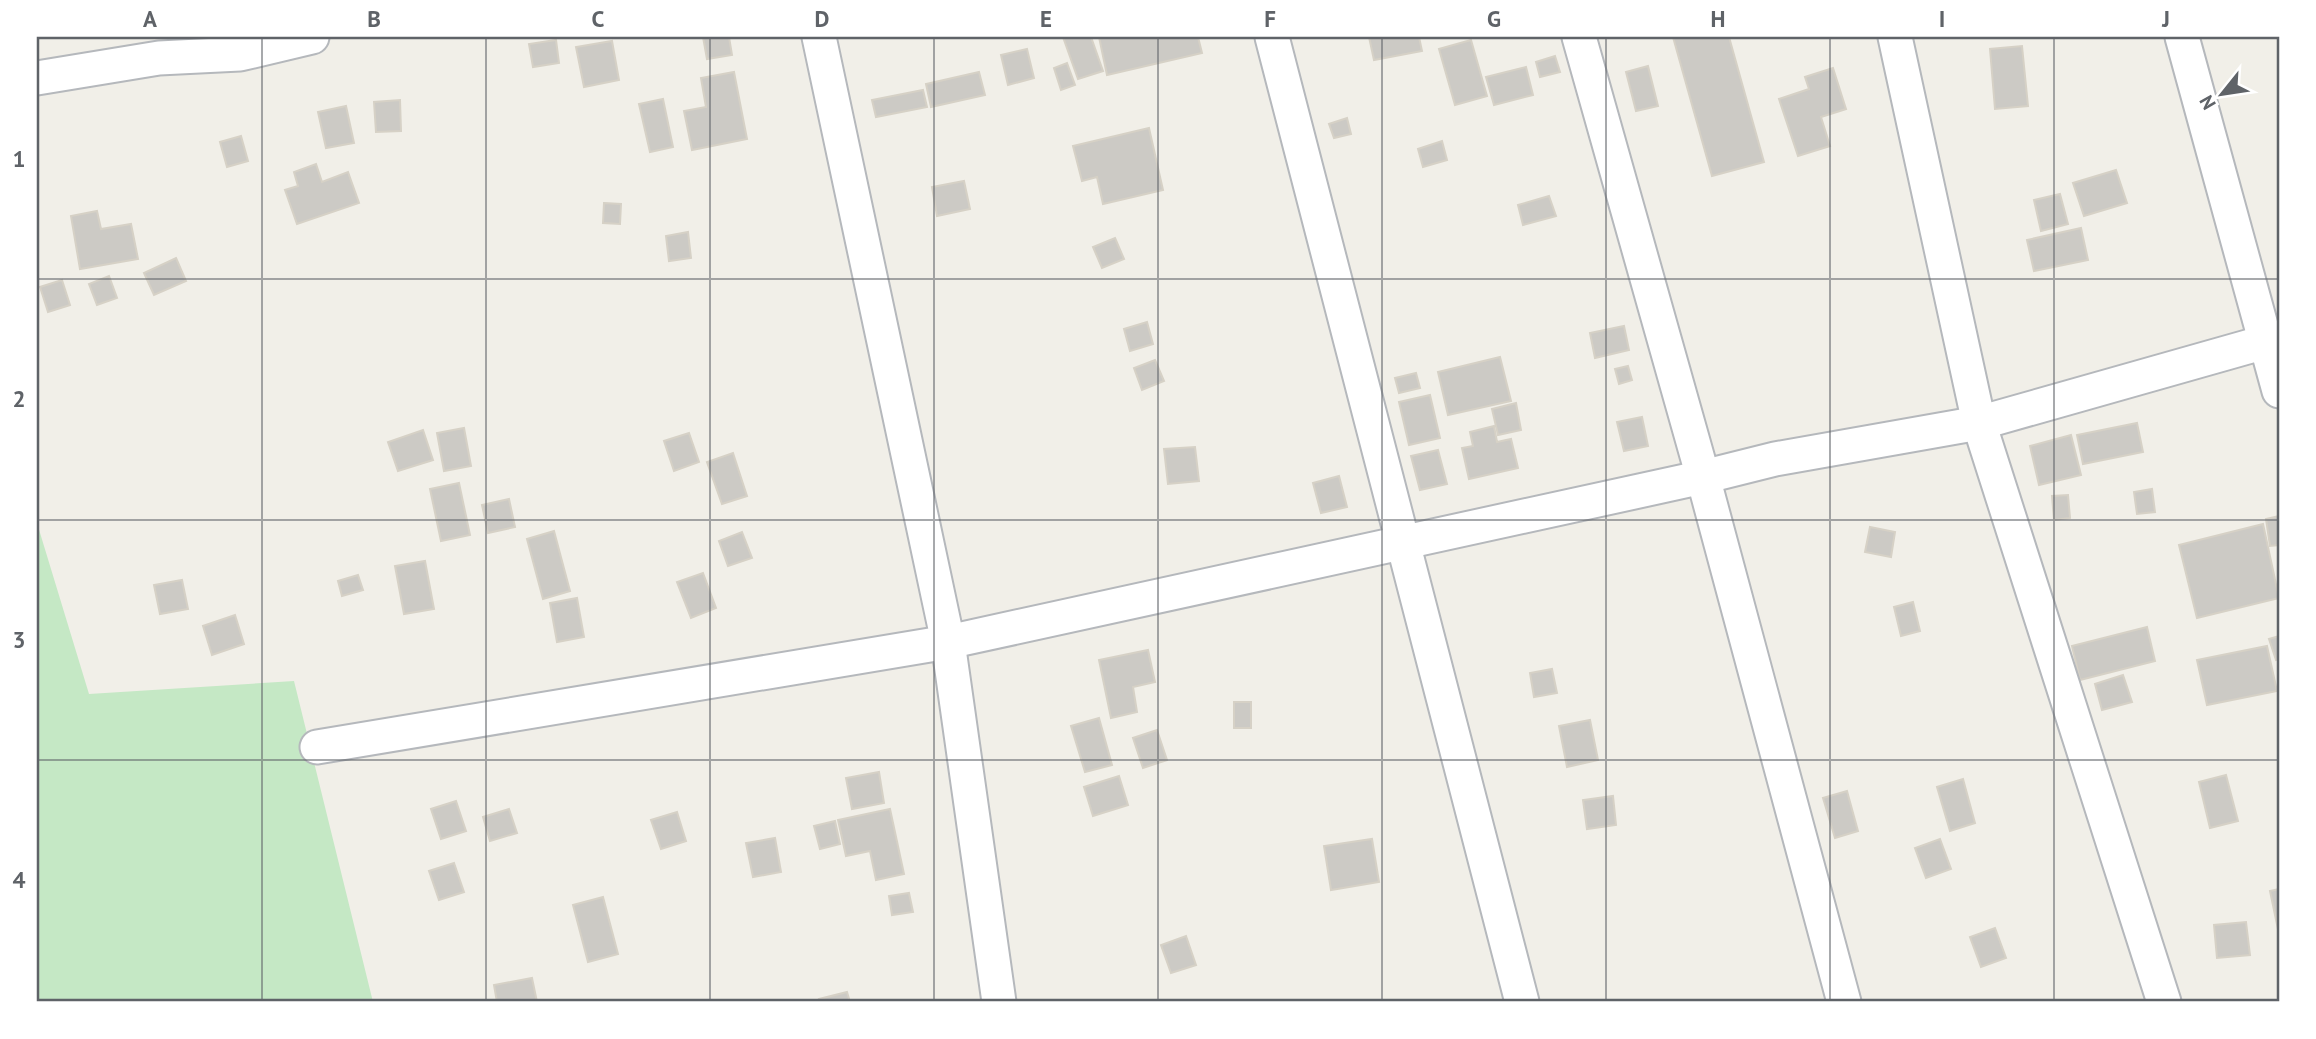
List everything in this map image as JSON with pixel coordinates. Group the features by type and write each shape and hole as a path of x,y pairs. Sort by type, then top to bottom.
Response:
{"street":[{"path":"37,78 159,58 240,54 312,37"},
{"path":"819,37 948,642 999,1002"},
{"path":"1272,37 1522,1002"},
{"path":"1579,37 1703,477 1844,1002"},
{"path":"1895,37 1979,423 2164,1002"},
{"path":"2182,37 2272,339 2279,391"},
{"path":"317,747 948,642 1775,459 1979,423 2272,339"}],"green space":[{"path":"37,523 89,694 294,681 373,1002 37,1002"}],"building":[{"path":"703,37 729,37 732,55 707,59"},
{"path":"1063,37 1091,37 1103,71 1078,79"},
{"path":"1099,37 1198,37 1202,53 1107,75"},
{"path":"1369,37 1419,37 1422,51 1374,60"},
{"path":"1673,37 1729,37 1764,162 1712,176"},
{"path":"556,40 559,63 533,67 529,44"},
{"path":"1471,40 1487,96 1455,105 1439,49"},
{"path":"612,41 619,80 584,87 576,47"},
{"path":"2022,46 2028,106 1995,109 1990,49"},
{"path":"1027,49 1034,78 1008,85 1001,55"},
{"path":"1555,56 1560,72 1540,77 1536,62"},
{"path":"1067,63 1075,85 1061,90 1054,68"},
{"path":"1648,66 1658,106 1636,111 1626,72"},
{"path":"1526,67 1533,95 1494,105 1486,77"},
{"path":"1833,68 1846,109 1821,117 1830,146 1798,156 1779,99 1809,89 1805,77"},
{"path":"734,72 747,139 692,150 684,111 706,107 701,78"},
{"path":"979,72 985,95 931,107 926,84"},
{"path":"923,90 927,107 876,117 872,100"},
{"path":"663,99 673,147 650,152 639,104"},
{"path":"400,100 401,131 376,132 374,102"},
{"path":"346,106 354,143 326,148 318,112"},
{"path":"1347,118 1351,134 1334,138 1329,124"},
{"path":"1149,128 1163,190 1103,204 1097,177 1082,181 1073,146"},
{"path":"241,136 248,161 227,167 220,142"},
{"path":"1442,141 1447,160 1423,167 1418,149"},
{"path":"316,164 322,182 348,172 359,203 297,224 285,190 298,186 294,172"},
{"path":"2116,170 2127,203 2084,216 2073,183"},
{"path":"964,181 970,209 937,216 932,187"},
{"path":"2060,194 2068,224 2041,231 2034,200"},
{"path":"1549,196 1556,216 1523,225 1518,205"},
{"path":"604,203 621,204 620,224 603,223"},
{"path":"97,211 101,229 131,224 138,259 80,269 71,216"},
{"path":"2081,228 2088,260 2034,271 2027,240"},
{"path":"688,232 691,258 669,261 666,236"},
{"path":"1115,238 1124,259 1102,268 1093,247"},
{"path":"176,258 186,281 154,295 144,273"},
{"path":"109,276 117,298 97,305 89,284"},
{"path":"62,280 70,305 48,312 40,287"},
{"path":"1147,322 1153,344 1130,351 1124,329"},
{"path":"1624,326 1629,350 1595,358 1590,333"},
{"path":"1500,357 1511,401 1448,415 1438,372"},
{"path":"1155,360 1164,381 1142,390 1134,368"},
{"path":"1628,366 1632,380 1619,384 1615,369"},
{"path":"1416,373 1420,388 1399,393 1395,378"},
{"path":"1430,395 1440,438 1409,445 1399,402"},
{"path":"1516,403 1521,430 1498,435 1492,409"},
{"path":"1642,417 1648,446 1624,451 1617,422"},
{"path":"2137,423 2143,452 2083,464 2077,435"},
{"path":"1494,426 1497,442 1511,439 1518,468 1469,479 1462,448 1473,446 1470,432"},
{"path":"464,428 471,466 444,471 437,433"},
{"path":"423,430 433,460 398,471 388,442"},
{"path":"689,433 699,462 674,471 664,441"},
{"path":"2071,435 2081,475 2039,485 2030,446"},
{"path":"1195,447 1199,481 1168,484 1164,449"},
{"path":"1438,450 1447,484 1420,490 1411,456"},
{"path":"733,453 747,496 722,504 707,462"},
{"path":"1339,476 1347,507 1321,513 1313,483"},
{"path":"459,483 470,535 441,541 430,489"},
{"path":"2152,489 2155,512 2137,514 2134,492"},
{"path":"2068,495 2070,518 2054,520 2052,496"},
{"path":"509,499 515,527 488,533 482,505"},
{"path":"2279,516 2279,545 2270,546 2266,519"},
{"path":"2263,524 2279,598 2197,618 2179,545"},
{"path":"1870,527 1895,532 1891,557 1865,552"},
{"path":"554,531 570,591 543,599 527,539"},
{"path":"742,532 752,558 728,566 719,541"},
{"path":"425,561 434,609 404,614 395,566"},
{"path":"703,573 716,608 691,618 677,582"},
{"path":"358,575 363,590 342,596 338,581"},
{"path":"182,580 188,609 160,614 154,585"},
{"path":"577,598 584,637 557,642 550,603"},
{"path":"1913,602 1920,631 1901,636 1894,607"},
{"path":"235,615 244,644 212,655 203,626"},
{"path":"2147,627 2155,661 2080,680 2072,646"},
{"path":"2279,636 2279,659 2276,660 2269,639"},
{"path":"2267,646 2277,691 2207,705 2197,660"},
{"path":"1148,650 1155,682 1133,687 1137,712 1111,718 1099,660"},
{"path":"1552,669 1557,693 1534,697 1530,673"},
{"path":"2123,675 2132,702 2102,710 2095,684"},
{"path":"1234,702 1251,702 1251,728 1234,728"},
{"path":"1099,718 1112,765 1085,772 1071,726"},
{"path":"1590,720 1598,760 1567,767 1559,726"},
{"path":"1157,730 1167,760 1143,768 1133,738"},
{"path":"879,772 884,803 852,809 846,778"},
{"path":"2226,775 2238,821 2210,828 2199,782"},
{"path":"1119,776 1128,805 1093,816 1084,787"},
{"path":"1963,779 1975,823 1950,831 1937,787"},
{"path":"1847,791 1858,831 1835,838 1823,798"},
{"path":"1613,796 1616,825 1587,829 1583,800"},
{"path":"456,801 466,831 441,839 431,809"},
{"path":"509,809 517,833 490,841 483,817"},
{"path":"890,809 904,874 876,880 870,851 846,856 838,820"},
{"path":"677,812 686,841 661,849 651,820"},
{"path":"835,821 840,844 820,849 814,826"},
{"path":"775,838 781,872 753,877 746,843"},
{"path":"1372,839 1379,882 1331,890 1324,846"},
{"path":"1940,839 1951,869 1926,878 1915,848"},
{"path":"454,863 464,892 439,900 429,871"},
{"path":"2279,889 2279,934 2270,891"},
{"path":"909,893 913,912 892,915 889,896"},
{"path":"603,897 618,954 588,962 573,905"},
{"path":"2246,922 2250,955 2217,958 2214,925"},
{"path":"1995,928 2006,958 1981,967 1970,937"},
{"path":"1186,936 1196,965 1171,973 1161,945"},
{"path":"532,978 537,1002 497,1002 494,985"},
{"path":"847,992 850,1002 820,1002 819,999"}]}
